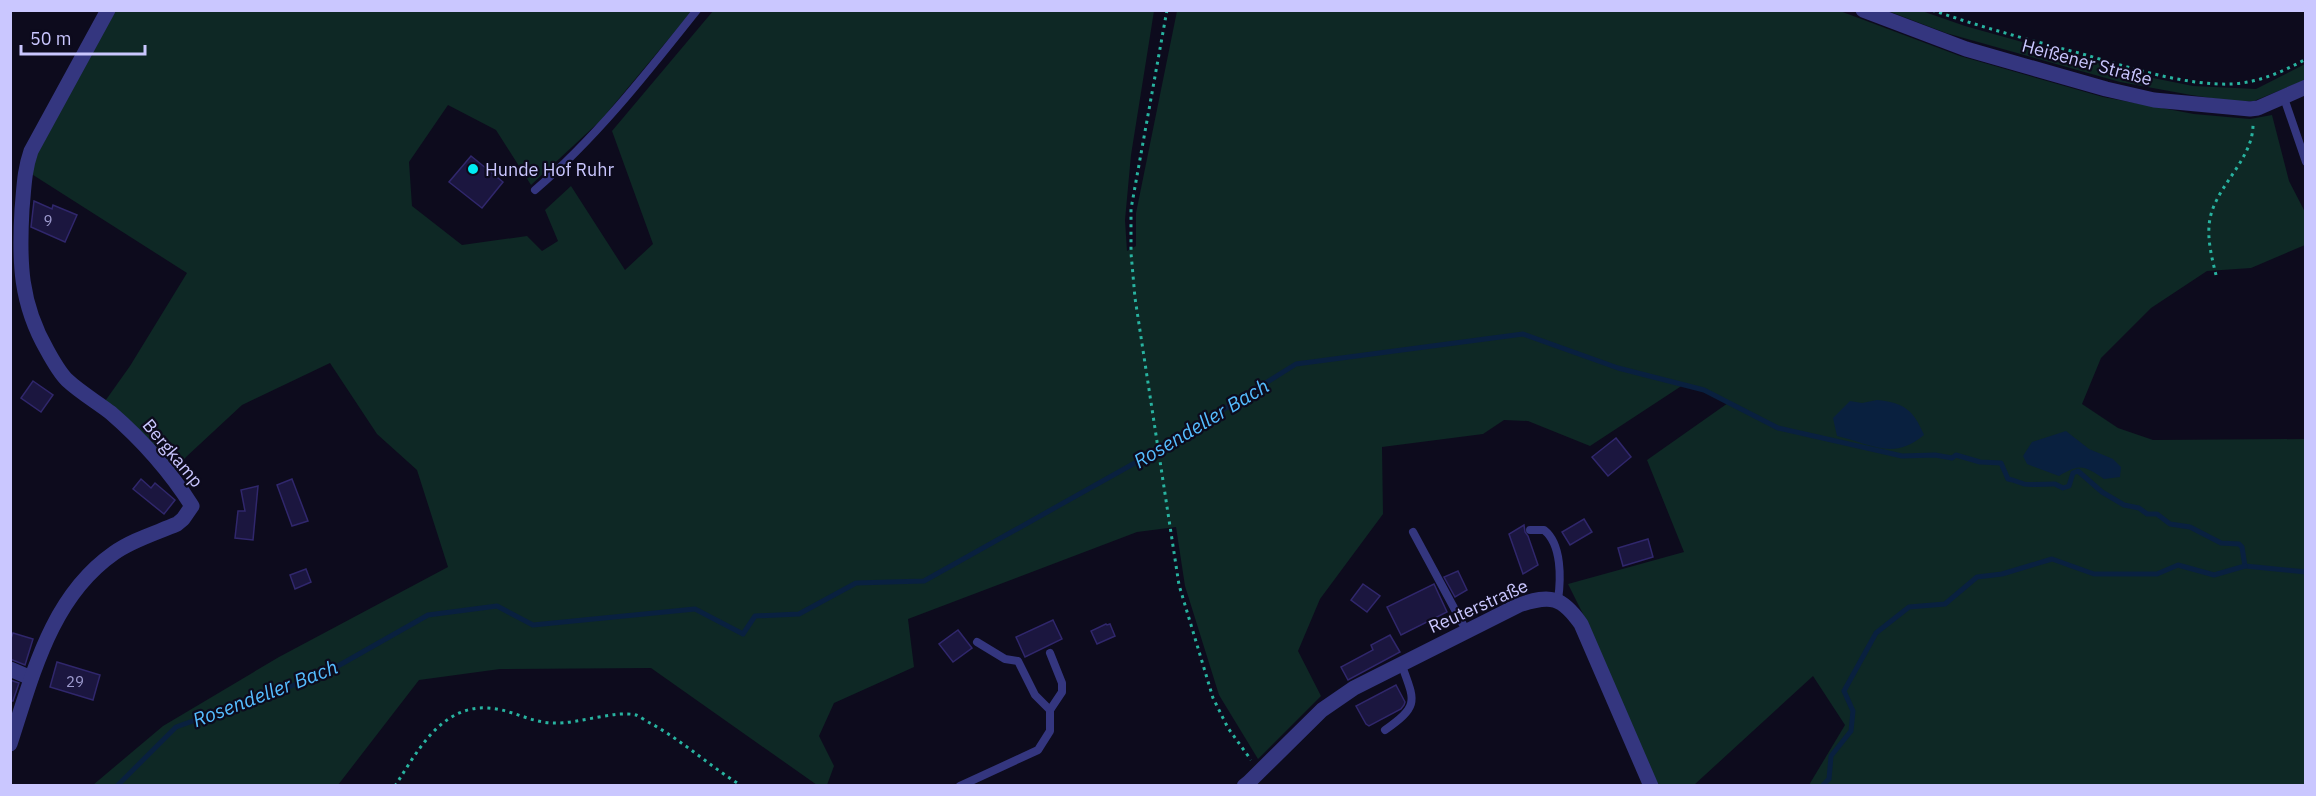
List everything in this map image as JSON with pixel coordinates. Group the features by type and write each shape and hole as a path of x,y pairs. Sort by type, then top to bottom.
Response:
{"street":[{"name":"Bergkamp","path":"10,744 31,678 61,610 83,579 115,552 177,524 192,506 151,453 124,425 67,380 42,343 28,306 22,278 16,182 30,151 108,10"},
{"name":"Heißener Straße","path":"1863,10 1966,49 2106,90 2154,100 2250,109 2284,98 2306,87"},
{"name":"Reuterstraße","path":"1251,781 1322,710 1354,688 1520,605 1547,598 1558,600"},
{"path":"1558,600 1567,606 1581,624 1652,786"},
{"path":"10,669 31,678"}],"lane":[{"path":"535,190 566,163 654,64 697,10"},
{"path":"2284,98 2306,162"},
{"path":"1530,530 1544,530 1551,535 1561,581 1558,600"},
{"path":"1413,532 1467,632"},
{"path":"977,642 1005,659 1018,661 1035,695 1050,710"},
{"path":"960,786 1038,750 1050,731 1050,710 1062,692 1062,683 1050,653"},
{"path":"1385,729 1407,714 1413,702 1401,663"}],"path":[{"path":"1167,10 1131,209 1130,231 1135,298 1179,585 1213,698 1251,781"},
{"path":"1932,10 2147,73 2210,83 2254,82 2279,74 2306,59"},
{"path":"2216,275 2208,243 2212,211 2250,143 2253,126 2250,109"},
{"path":"395,786 426,740 442,723 462,711 487,707 517,714 536,722 582,722 612,716 636,715 670,734 742,786"}],"green space":[{"path":"116,10 692,11 601,120 531,185 496,130 448,105 409,162 412,206 462,245 527,236 542,251 558,241 545,210 571,186 625,270 653,244 612,131 713,11 1154,11 1131,155 1125,220 1127,251 1136,246 1136,213 1177,11 1840,11 1960,56 2103,97 2194,114 2250,119 2272,115 2289,181 2305,212 2305,245 2251,268 2207,271 2151,308 2101,358 2082,404 2118,428 2153,440 2305,439 2305,785 1809,785 1845,725 1813,676 1694,785 1656,785 1588,624 1568,584 1684,552 1647,460 1728,403 1686,383 1590,446 1528,421 1504,420 1483,434 1382,447 1383,514 1320,599 1298,651 1321,696 1258,759 1219,695 1185,586 1176,527 1137,532 908,619 914,667 834,703 819,736 834,766 827,785 817,785 651,668 500,669 419,680 338,785 93,785 163,726 279,657 448,567 417,470 377,434 330,363 242,405 186,457 172,476 103,404 130,366 187,273 30,173 36,150"},
{"path":"1888,11 1922,11 1965,26 2148,77 2193,86 2256,89 2305,64 2305,80 2254,101 2238,102 2191,95 2120,82 1946,33"}],"water":[{"path":"1877,400 1894,403 1906,409 1916,419 1924,435 1913,443 1892,449 1837,436 1833,418 1850,401 1862,403"},
{"path":"2066,431 2089,449 2113,459 2121,467 2120,477 2104,479 2082,468 2072,469 2059,476 2027,464 2023,456 2032,442"}],"building":[{"name":"Hunde Hof Ruhr","path":"471,156 503,182 482,208 449,182"},
{"path":"34,201 52,209 53,205 77,215 65,242 31,227"},
{"path":"33,381 53,395 41,412 21,398"},
{"path":"1616,438 1631,457 1608,476 1592,457"},
{"path":"141,479 151,488 155,483 175,500 164,514 133,489"},
{"path":"292,479 308,521 292,526 277,485"},
{"path":"258,486 253,540 235,538 238,511 245,511 241,490"},
{"path":"1584,519 1592,532 1570,545 1562,532"},
{"path":"1524,525 1538,565 1523,574 1509,534"},
{"path":"1648,539 1653,557 1623,566 1618,548"},
{"path":"306,569 311,582 295,589 290,575"},
{"path":"1458,571 1467,590 1455,597 1444,577"},
{"path":"1363,584 1380,596 1367,612 1351,600"},
{"path":"1434,584 1447,612 1401,635 1387,607"},
{"path":"1053,620 1062,639 1025,657 1016,637"},
{"path":"1110,624 1115,636 1097,644 1091,631"},
{"path":"958,630 972,648 953,662 939,644"},
{"path":"13,633 33,639 25,665 10,659 10,641"},
{"path":"1390,635 1400,652 1348,680 1341,667 1373,650 1371,645"},
{"path":"57,662 100,675 93,700 50,687"},
{"path":"10,680 19,683 13,701 10,701"},
{"path":"1396,685 1405,702 1401,709 1369,726 1366,724 1356,706"}],"waterway":[{"name":"Rosendeller Bach","path":"117,786 176,727 322,675 428,615 497,606 533,625 695,609 743,634 755,616 799,614 856,583 924,581 1167,445 1296,364 1523,334 1618,368 1704,390 1778,428 1902,456 1935,455 1952,458 1956,455 1980,462 2001,463 2008,479 2026,484 2055,484 2063,488 2069,486 2073,473 2078,471 2102,492 2124,505 2139,508 2147,514 2157,514 2170,524 2190,527 2221,543 2239,544 2242,547 2245,566 2306,572"},
{"path":"1822,786 1829,779 1831,756 1851,731 1853,711 1844,691 1876,633 1909,607 1945,604 1977,577 2002,574 2052,559 2094,574 2157,574 2178,565 2214,575 2245,566"}],"place":[{"name":"Hunde Hof Ruhr","path":"473,169"}]}
